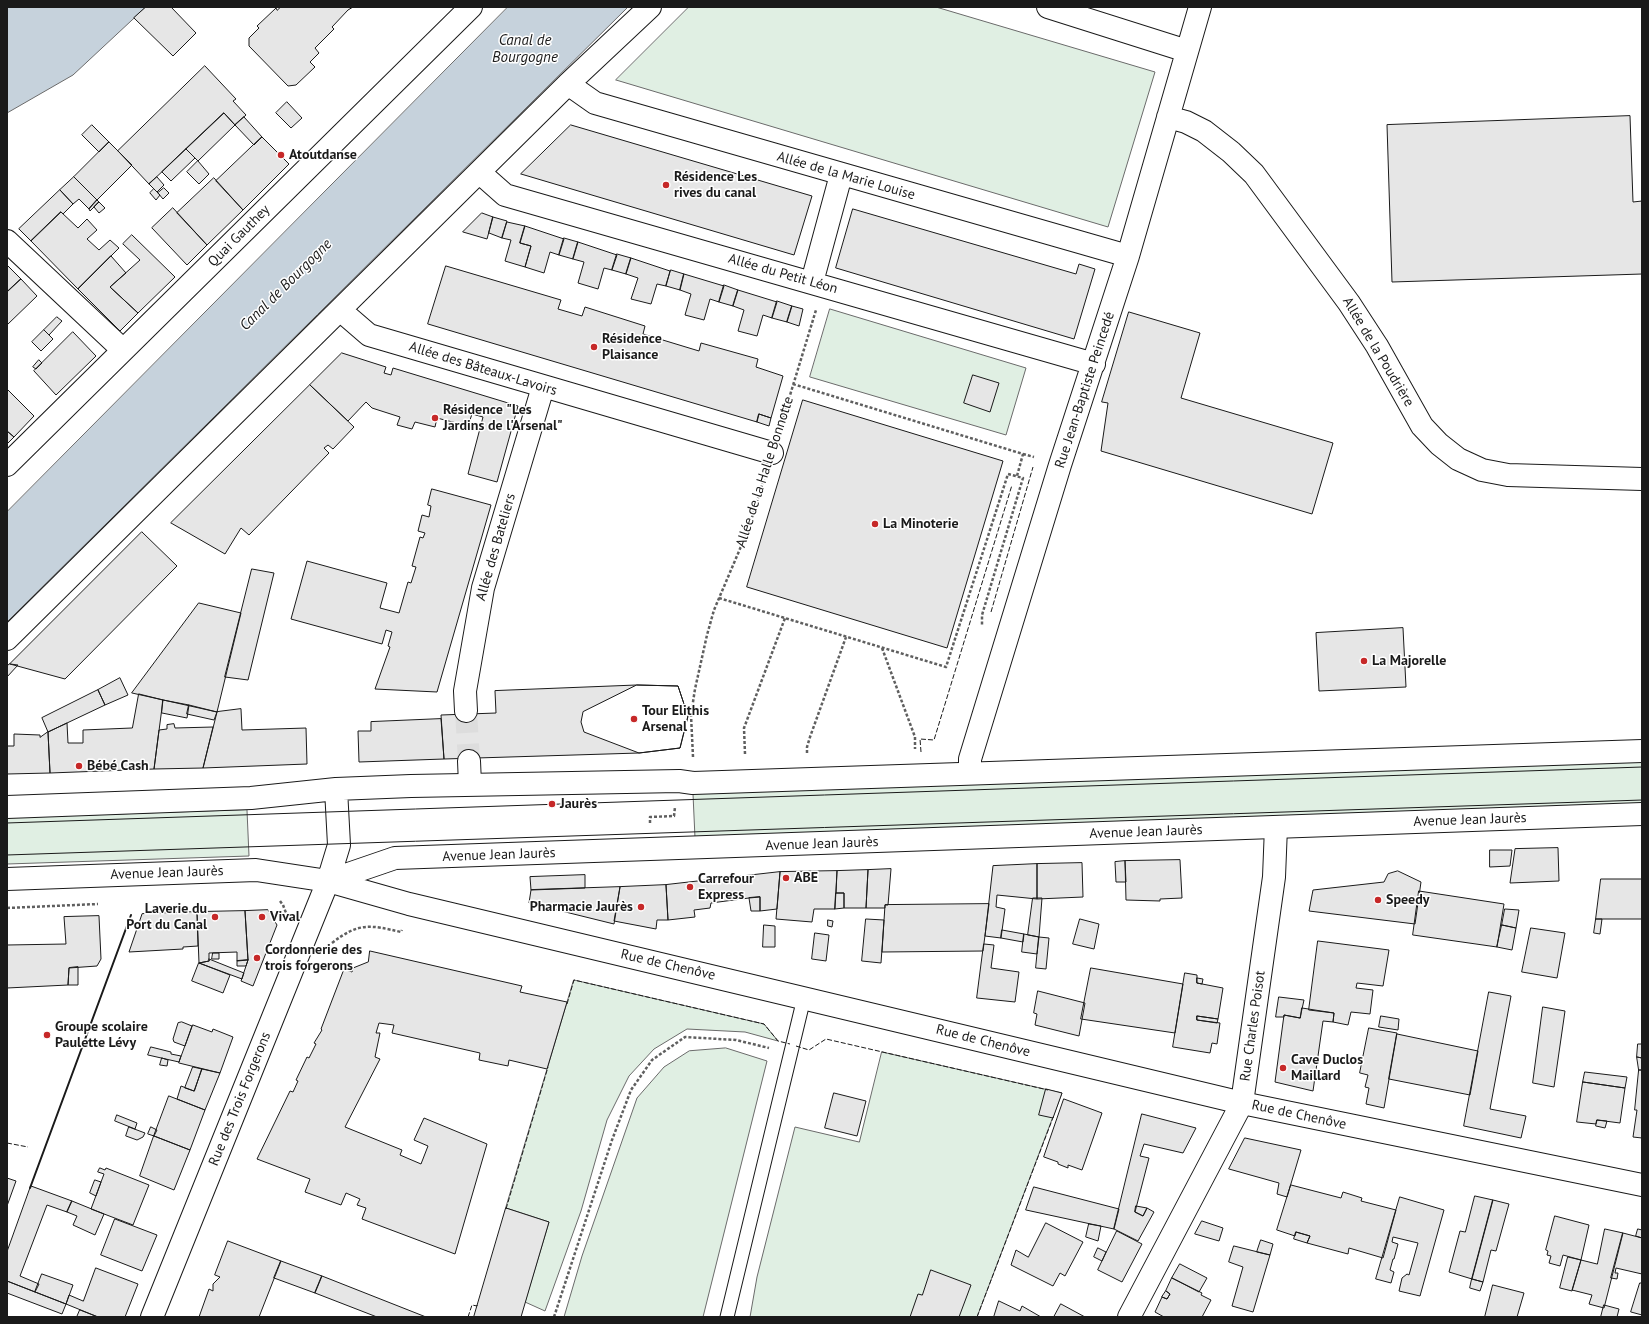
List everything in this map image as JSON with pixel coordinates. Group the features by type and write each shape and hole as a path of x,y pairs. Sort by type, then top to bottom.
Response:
{"street":[{"name":"Quai Gauthey","path":"7,465 471,7"},
{"path":"7,640 568,84 650,7"},
{"path":"1048,7 1187,51"},
{"name":"Rue Jean-Baptiste Peincedé","path":"970,773 970,760 1060,465 1128,256 1200,7"},
{"name":"Allée de la Marie Louise","path":"568,84 595,102 841,175 1128,256"},
{"name":"Allée de la Poudrière","path":"1168,117 1186,122 1204,131 1231,152 1254,174 1349,303 1377,346 1422,426 1439,444 1458,459 1482,470 1508,475 1642,479"},
{"name":"Allée du Petit Léon","path":"479,172 505,195 1094,364"},
{"path":"812,282 841,175"},
{"path":"7,241 123,350"},
{"name":"Allée des Bâteaux-Lavoirs","path":"340,310 369,335 543,387 772,452"},
{"name":"Allée des Bateliers","path":"466,711 465,691 483,588 543,387"},
{"path":"7,806 251,798 336,789 686,775 701,782 1642,751"},
{"path":"469,761 470,784"},
{"name":"Rue des Trois Forgerons","path":"152,1317 328,881 339,845 336,789"},
{"name":"Avenue Jean Jaurès","path":"7,879 256,870 328,881 395,858 1642,814"},
{"name":"Rue Charles Poisot","path":"1129,1317 1242,1103 1274,877 1276,827"},
{"name":"Rue de Chenôve","path":"328,881 409,904 1242,1103 1642,1185"}],"lane":[{"path":"727,1317 804,998"}],"path":[{"name":"Allée de la Halle Bonnotte","path":"652,850 650,817 674,816 686,775 694,696 714,610 748,530 818,307 812,282"},
{"path":"793,384 1023,454 1017,476"},
{"path":"719,598 946,667 1008,474 1023,478 982,615 982,629"},
{"path":"745,758 744,728 785,618"},
{"path":"807,747 846,637"},
{"path":"882,647 915,737 915,753"},
{"path":"277,898 283,905 286,914 283,927 332,943 343,934 362,926 377,927 401,932 409,904"},
{"path":"7,908 102,904"},
{"path":"554,1317 612,1140 631,1090 652,1060 685,1037 736,1040 791,1053"}],"green space":[{"path":"689,7 936,7 1155,72 1108,227 616,80"},
{"path":"830,309 1026,368 1006,435 810,377"},
{"path":"1642,761 1642,806 695,838 693,794"},
{"path":"247,810 249,856 7,864 7,818"},
{"path":"574,980 764,1024 778,1041 745,1032 687,1029 654,1049 629,1076 607,1120 581,1211 545,1311 525,1302 549,1222 506,1208"},
{"path":"726,1048 767,1061 703,1317 564,1317 582,1256 637,1098 664,1067 689,1051"},
{"path":"882,1052 1062,1093 977,1317 750,1317 757,1277 795,1127 859,1142"}],"water":[{"path":"9,7 146,7 73,75 7,113 7,9"},
{"name":"Canal de Bourgogne","path":"508,7 628,7 7,622 7,512"}],"building":[{"path":"146,7 171,7 196,33 173,56 134,18"},
{"path":"281,7 353,7 348,10 332,27 334,29 315,48 319,53 310,62 315,67 296,85 288,86 249,46 249,38 259,28 257,26 276,8 277,10"},
{"path":"205,66 236,99 233,101 246,115 235,125 224,113 149,184 118,151"},
{"path":"287,102 302,118 291,128 276,113"},
{"path":"224,113 235,125 198,161 186,149"},
{"path":"1630,116 1633,202 1642,201 1642,274 1392,282 1387,125"},
{"path":"244,117 262,137 254,145 235,125"},
{"path":"92,125 109,142 99,152 82,135"},
{"name":"Résidence Les rives du canal","path":"571,125 812,196 794,255 521,174"},
{"path":"262,137 289,164 243,210 216,181"},
{"path":"109,142 132,165 97,200 74,177"},
{"path":"186,149 195,158 171,181 162,172"},
{"path":"198,161 209,174 199,184 187,172"},
{"path":"74,177 97,200 89,209 79,199 73,204 60,190"},
{"path":"157,177 164,185 157,192 149,184"},
{"path":"214,178 243,210 207,245 177,213"},
{"path":"164,188 169,193 163,199 158,193"},
{"path":"154,189 160,195 156,200 150,193"},
{"path":"60,190 73,204 63,214 61,212 31,241 19,229"},
{"path":"97,200 99,202 90,211 89,209"},
{"path":"99,202 105,208 99,213 94,207"},
{"path":"173,208 207,245 187,265 152,228"},
{"path":"853,209 1076,274 1079,264 1095,269 1074,339 836,268"},
{"path":"61,212 78,228 87,219 97,230 87,239 99,250 110,240 119,248 78,289 31,241"},
{"path":"482,213 493,217 487,239 463,232"},
{"path":"493,217 507,221 502,238 489,233"},
{"path":"507,222 525,226 520,243 531,246 525,267 505,261 511,240 502,238"},
{"path":"525,226 564,239 559,255 550,252 544,273 525,267 531,246 520,243"},
{"path":"132,235 175,277 138,313 110,287 140,260 123,244"},
{"path":"564,238 578,242 573,259 559,255"},
{"path":"578,242 617,255 612,270 604,268 598,289 578,283 584,262 573,259"},
{"path":"617,254 631,258 626,274 612,270"},
{"path":"111,256 126,273 110,287 138,313 120,331 78,289"},
{"path":"631,258 670,271 666,286 657,284 651,304 631,299 638,278 626,274"},
{"path":"7,265 21,279 7,292"},
{"name":"Résidence Plaisance","path":"446,266 561,300 558,309 582,316 585,307 645,326 643,334 699,351 701,343 758,359 756,367 783,376 771,418 759,414 757,422 428,324"},
{"path":"671,270 684,274 680,290 666,286"},
{"path":"684,274 724,286 719,302 710,299 704,320 685,315 691,294 680,290"},
{"path":"21,279 37,296 7,325 7,292"},
{"path":"724,285 738,290 733,306 719,302"},
{"path":"738,290 777,302 772,318 763,315 757,336 738,331 744,310 733,306"},
{"path":"777,301 792,306 787,322 772,318"},
{"path":"792,306 803,309 799,326 787,322"},
{"path":"1129,312 1200,333 1181,398 1333,443 1312,514 1101,451 1108,403 1102,402"},
{"path":"57,317 62,321 49,335 44,330"},
{"path":"44,330 53,339 41,351 32,342"},
{"path":"73,332 96,356 56,395 34,371"},
{"name":"Résidence \"Les Jardins de l'Arsenal\"","path":"342,353 386,367 384,373 391,375 393,368 518,406 497,482 468,474 483,417 472,414 468,426 437,418 435,427 415,422 412,429 397,425 400,417 372,408 366,402 348,421 310,385"},
{"path":"39,360 42,363 36,369 33,367"},
{"path":"973,375 999,383 990,412 964,403"},
{"path":"310,385 354,427 333,449 328,445 324,448 329,453 249,535 241,528 225,554 171,523"},
{"path":"7,389 34,416 14,437 7,431"},
{"name":"La Minoterie","path":"803,400 1003,461 947,648 747,587"},
{"path":"759,414 771,418 769,426 757,422"},
{"path":"7,431 14,437 7,444"},
{"path":"432,489 491,505 437,692 375,689 390,647 388,646 392,632 386,630 382,644 291,619 307,561 387,583 380,608 399,613 408,582 411,583 416,567 412,566 420,537 423,538 425,533 418,531 422,515 429,517 431,506 428,505"},
{"path":"142,532 177,566 65,679 10,664"},
{"path":"252,569 274,573 248,680 225,677"},
{"path":"199,603 241,613 217,712 132,693"},
{"name":"La Majorelle","path":"1403,628 1406,687 1319,691 1316,633"},
{"path":"10,664 18,665 7,677 7,666"},
{"path":"120,678 128,695 105,705 98,690"},
{"path":"637,685 678,686 688,716 680,748 639,753 444,759 441,715 496,713 495,691"},
{"name":"Tour Elithis Arsenal","path":"637,685 678,686 688,716 680,748 639,753 584,732 581,722 583,712"},
{"path":"98,690 105,705 48,732 42,718"},
{"path":"139,694 163,700 154,769 50,773 48,732 67,723 68,743 83,743 83,730 132,728"},
{"path":"163,700 189,705 187,718 162,713"},
{"path":"189,705 217,712 214,720 187,714"},
{"path":"241,709 242,730 306,728 307,764 203,768 217,712"},
{"path":"441,719 444,759 359,762 358,731 371,731 371,722"},
{"path":"174,724 175,728 213,727 203,768 154,769 159,730 167,729 167,725"},
{"path":"48,732 50,773 7,774 7,746 14,746 14,734 40,735 40,737"},
{"path":"1558,848 1559,881 1510,883 1515,849"},
{"path":"1490,850 1512,850 1510,866 1490,867"},
{"path":"1180,860 1182,898 1160,899 1160,901 1126,900 1125,861"},
{"path":"1125,861 1126,882 1116,882 1115,862"},
{"path":"1082,863 1083,897 1037,899 1037,864"},
{"path":"1037,864 1037,899 997,895 996,907 1005,909 1001,938 985,936 993,866"},
{"path":"891,869 888,905 885,905 885,908 866,908 868,870"},
{"path":"868,870 866,908 844,908 844,893 836,893 837,871"},
{"path":"837,871 835,909 814,909 812,922 776,919 780,872"},
{"path":"1398,871 1421,882 1415,924 1309,911 1313,890 1384,882 1388,874"},
{"path":"780,872 777,909 760,911 760,897 749,898 711,903 710,908 694,910 695,917 668,920 666,885"},
{"path":"585,875 585,888 531,890 530,877"},
{"path":"1601,879 1642,879 1642,919 1596,919"},
{"path":"666,885 668,920 657,920 656,929 614,921 620,887"},
{"path":"620,887 614,924 529,903 531,890"},
{"path":"1419,891 1504,904 1497,947 1413,935"},
{"path":"836,893 844,893 844,908 835,909"},
{"path":"760,897 760,911 751,911 749,898"},
{"path":"1033,898 1042,898 1039,937 1028,935"},
{"path":"989,904 983,951 882,952 885,905"},
{"path":"1505,909 1519,910 1516,928 1502,925"},
{"path":"268,910 277,925 253,986 241,981 248,960 245,911"},
{"path":"245,911 248,960 237,961 237,952 209,953 209,961 199,963 197,912"},
{"path":"197,912 198,946 183,947 183,949 129,952 142,914"},
{"path":"99,916 101,959 97,966 69,968 68,985 7,988 7,945 66,944 64,917"},
{"path":"866,919 884,920 881,963 862,961"},
{"path":"1080,919 1099,924 1094,949 1073,944"},
{"path":"1596,919 1602,919 1600,934 1594,933"},
{"path":"828,920 833,921 832,927 828,926"},
{"path":"764,925 775,926 775,947 763,947"},
{"path":"1502,925 1516,928 1512,950 1497,947"},
{"path":"1531,928 1565,933 1557,978 1522,972"},
{"path":"1002,930 1024,934 1023,942 1001,938"},
{"path":"815,933 829,935 826,961 812,959"},
{"path":"1024,934 1039,937 1037,954 1022,952"},
{"path":"1039,937 1049,938 1046,969 1036,968"},
{"path":"1318,941 1389,950 1383,986 1357,983 1356,988 1373,990 1370,1014 1351,1012 1348,1025 1333,1022 1334,1013 1309,1010"},
{"path":"984,944 994,945 991,968 1019,972 1015,1002 977,998"},
{"path":"370,951 522,986 520,992 567,1002 547,1069 509,1060 508,1066 479,1060 480,1053 392,1033 394,1025 379,1023 376,1033 380,1033 375,1057 380,1059 345,1127 402,1150 400,1155 421,1164 428,1146 414,1140 424,1118 487,1144 455,1254 362,1219 366,1208 357,1205 360,1199 346,1193 341,1205 305,1192 310,1179 257,1159 290,1091 293,1092 298,1081 296,1080 307,1057 309,1058 316,1044 314,1043 322,1030 321,1029 344,969 352,972 353,968 368,962"},
{"path":"213,953 219,953 219,959 212,959"},
{"path":"209,959 244,973 242,979 199,963 209,961"},
{"path":"248,960 246,966 237,966 237,961"},
{"path":"199,963 230,975 223,993 192,981"},
{"path":"78,967 78,985 68,985 69,968"},
{"path":"1091,968 1183,984 1175,1033 1081,1019"},
{"path":"1185,973 1197,975 1197,983 1223,988 1218,1019 1197,1016 1197,1020 1220,1023 1217,1044 1212,1043 1210,1053 1173,1047"},
{"path":"1197,978 1203,979 1202,984 1197,983"},
{"path":"1038,991 1085,1003 1079,1036 1035,1025 1037,1014 1034,1013"},
{"path":"1489,992 1511,996 1490,1109 1526,1116 1521,1138 1464,1126"},
{"path":"1279,997 1304,1000 1300,1018 1284,1015 1284,1017 1276,1017"},
{"path":"1543,1007 1565,1011 1554,1087 1533,1083"},
{"path":"1302,1008 1334,1013 1333,1022 1323,1021 1313,1091 1275,1082 1284,1015 1300,1018"},
{"path":"1197,1016 1218,1019 1217,1023 1197,1020"},
{"path":"1381,1016 1399,1019 1398,1030 1379,1027"},
{"path":"182,1022 192,1026 185,1046 174,1042 173,1039 178,1023"},
{"path":"193,1025 212,1032 213,1029 233,1037 220,1073 179,1063"},
{"path":"1369,1028 1397,1033 1384,1108 1366,1104 1369,1088 1365,1087 1368,1075 1360,1073"},
{"path":"1397,1034 1478,1051 1470,1095 1389,1079"},
{"path":"1638,1044 1642,1044 1642,1058 1637,1057"},
{"path":"151,1047 181,1056 179,1062 148,1055"},
{"path":"1637,1057 1642,1058 1642,1070 1639,1070"},
{"path":"162,1058 168,1060 167,1066 160,1065"},
{"path":"193,1067 202,1069 194,1091 185,1088"},
{"path":"202,1069 220,1073 205,1110 177,1099 181,1086 194,1091"},
{"path":"1639,1070 1642,1070 1642,1138 1633,1137 1637,1110 1635,1110"},
{"path":"1585,1072 1627,1077 1625,1088 1583,1082"},
{"path":"1583,1082 1625,1088 1620,1123 1597,1120 1596,1124 1577,1122"},
{"path":"1046,1089 1062,1093 1053,1118 1039,1115"},
{"path":"834,1093 866,1101 857,1136 825,1128"},
{"path":"169,1096 205,1110 190,1150 154,1136"},
{"path":"1064,1099 1102,1113 1082,1170 1068,1165 1068,1168 1058,1164 1058,1162 1044,1157"},
{"path":"1142,1114 1196,1128 1183,1153 1144,1144 1140,1156 1149,1158 1135,1212 1143,1216 1147,1208 1154,1212 1138,1241 1114,1229"},
{"path":"117,1115 137,1123 135,1129 115,1121"},
{"path":"1597,1120 1607,1121 1605,1128 1596,1126"},
{"path":"129,1127 145,1133 143,1137 137,1140 126,1136"},
{"path":"151,1127 157,1130 154,1136 148,1134"},
{"path":"154,1136 190,1150 174,1190 140,1176"},
{"path":"1245,1138 1301,1150 1287,1197 1277,1194 1279,1183 1229,1169"},
{"path":"100,1168 105,1170 106,1168 149,1185 133,1225 91,1209 104,1174 98,1172"},
{"path":"7,1178 16,1181 7,1206"},
{"path":"95,1180 101,1182 96,1196 90,1193"},
{"path":"1291,1185 1341,1198 1343,1192 1362,1198 1361,1201 1396,1210 1383,1258 1349,1248 1348,1254 1307,1243 1310,1236 1296,1232 1295,1236 1277,1230"},
{"path":"31,1186 72,1201 67,1212 47,1205 20,1276 39,1284 35,1292 7,1281 7,1252"},
{"path":"1034,1187 1119,1209 1114,1229 1026,1210"},
{"path":"1475,1196 1493,1200 1472,1279 1449,1272 1460,1231 1465,1232"},
{"path":"1400,1197 1444,1210 1420,1296 1399,1291 1402,1278 1407,1274 1409,1275 1418,1243 1393,1237 1392,1242 1398,1244 1390,1270 1394,1272 1391,1283 1376,1279"},
{"path":"1493,1200 1509,1204 1496,1251 1491,1250 1483,1282 1472,1279"},
{"path":"72,1201 104,1214 95,1235 73,1225 77,1216 67,1212"},
{"path":"1136,1206 1147,1208 1143,1216 1135,1212"},
{"path":"506,1208 549,1222 521,1317 474,1317"},
{"path":"1555,1216 1589,1225 1581,1260 1563,1255 1560,1266 1549,1263 1551,1256 1547,1255 1548,1251 1546,1250"},
{"path":"115,1219 157,1235 142,1271 101,1255"},
{"path":"1202,1221 1223,1228 1219,1241 1195,1234"},
{"path":"1046,1223 1083,1242 1065,1276 1060,1273 1053,1286 1011,1265 1016,1250 1028,1257"},
{"path":"1089,1224 1101,1226 1098,1241 1086,1237"},
{"path":"1605,1229 1623,1233 1604,1308 1589,1304 1592,1295 1572,1290 1581,1260 1597,1264"},
{"path":"1638,1229 1642,1230 1642,1238 1636,1236"},
{"path":"1117,1231 1142,1244 1122,1282 1098,1270"},
{"path":"1296,1232 1310,1236 1307,1243 1294,1239"},
{"path":"1623,1233 1642,1238 1642,1274 1616,1268 1615,1273 1618,1273 1617,1279 1611,1278"},
{"path":"1261,1240 1273,1244 1270,1255 1257,1252"},
{"path":"228,1241 281,1261 259,1317 199,1317 209,1289 213,1291 213,1284 220,1277 215,1275"},
{"path":"1234,1246 1270,1255 1253,1312 1232,1306 1243,1267 1229,1262"},
{"path":"1098,1248 1106,1252 1102,1261 1094,1257"},
{"path":"1568,1257 1581,1260 1572,1291 1560,1288"},
{"path":"281,1261 322,1276 315,1293 274,1278"},
{"path":"1180,1264 1207,1278 1199,1292 1172,1278"},
{"path":"96,1268 138,1284 125,1317 98,1317 66,1304 69,1295 83,1301"},
{"path":"931,1270 971,1285 959,1317 910,1317 918,1294 922,1295"},
{"path":"42,1274 73,1285 66,1304 35,1292"},
{"path":"322,1276 426,1317 377,1317 315,1293"},
{"path":"1172,1278 1202,1293 1201,1295 1211,1300 1202,1317 1164,1317 1155,1312 1162,1297 1167,1299 1170,1294 1166,1291"},
{"path":"1472,1279 1483,1282 1480,1291 1470,1288"},
{"path":"7,1281 66,1304 62,1314 7,1293"},
{"path":"1640,1283 1642,1283 1642,1315 1631,1312"},
{"path":"1493,1285 1524,1293 1517,1317 1485,1317"},
{"path":"1166,1291 1170,1294 1167,1299 1162,1297"},
{"path":"999,1301 1020,1311 1022,1306 1041,1317 994,1317"},
{"path":"1061,1304 1085,1317 1054,1317"},
{"path":"1604,1305 1619,1309 1617,1317 1601,1317"},
{"path":"80,1310 98,1317 77,1317"}],"tunnel":[{"path":"466,711 469,761"}],"tram line":[{"path":"7,823 1642,767"},
{"path":"7,855 1642,800"}],"fence":[{"path":"991,612 1033,467"},
{"path":"921,752 920,739 934,740 1012,485"},
{"path":"567,1004 574,980 764,1024 778,1041 790,1044"},
{"path":"796,1046 809,1050 826,1039 1048,1090"},
{"path":"506,1209 548,1067"},
{"path":"977,1317 1054,1115"},
{"path":"7,1143 28,1147"},
{"path":"468,1317 472,1305 477,1305"}],"wall":[{"path":"30,1188 131,915"}],"place":[{"name":"Atoutdanse","path":"281,155"},
{"name":"Résidence Les rives du canal","path":"666,185"},
{"name":"Résidence Plaisance","path":"594,347"},
{"name":"Résidence \"Les Jardins de l'Arsenal\"","path":"435,418"},
{"name":"La Minoterie","path":"875,524"},
{"name":"La Majorelle","path":"1364,661"},
{"name":"Tour Elithis Arsenal","path":"634,719"},
{"name":"Bébé Cash","path":"79,766"},
{"name":"Jaurès","path":"552,804"},
{"name":"ABE","path":"786,878"},
{"name":"Carrefour Express","path":"690,887"},
{"name":"Speedy","path":"1378,900"},
{"name":"Pharmacie Jaurès","path":"641,907"},
{"name":"Laverie du Port du Canal","path":"215,917"},
{"name":"Vival","path":"262,917"},
{"name":"Cordonnerie des trois forgerons","path":"257,958"},
{"name":"Groupe scolaire Paulette Lévy","path":"47,1035"},
{"name":"Cave Duclos Maillard","path":"1283,1068"}]}
